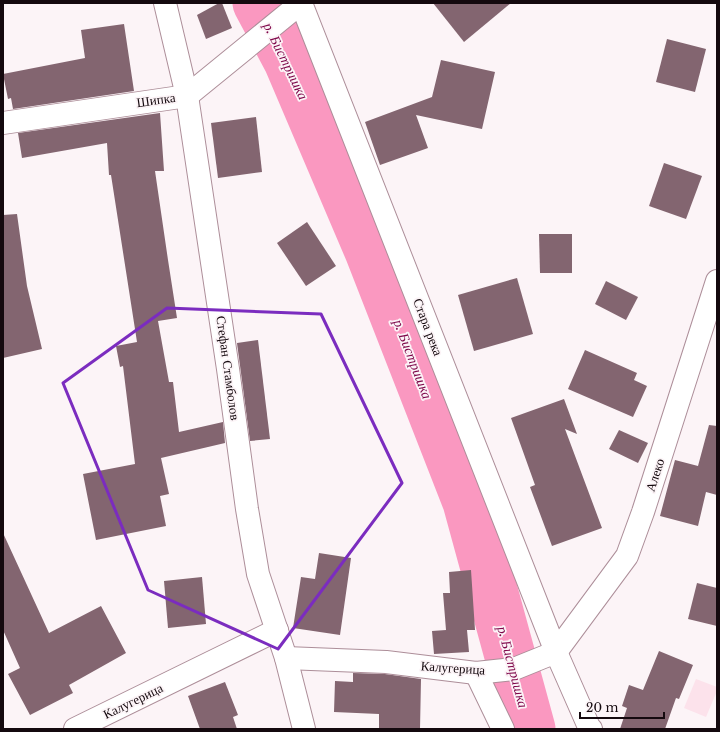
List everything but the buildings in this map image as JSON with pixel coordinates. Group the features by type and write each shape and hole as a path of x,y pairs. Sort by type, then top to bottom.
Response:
{"street":[{"name":"Стефан Стамболов","path":"165,3 187,96 247,509 258,574 286,658 304,729"},
{"name":"Шипка","path":"3,123 187,96 297,6"},
{"name":"Стара река","path":"297,6 556,652"},
{"name":"Алеко","path":"556,652 627,556 643,512 717,281"},
{"name":"Калугерица","path":"75,729 277,630"},
{"name":"Калугерица","path":"286,658 386,662 477,672 514,669 556,652"},
{"path":"556,652 591,729"},
{"path":"477,672 503,729"}],"highlighted area":[{"path":"167,308 321,314 402,483 278,649 148,590 63,383"}],"shaded area":[{"path":"696,679 717,687 717,691 706,717 684,708"}],"waterway":[{"name":"р. Бистришка","path":"258,3 289,61 370,251 468,502 530,729"}]}
